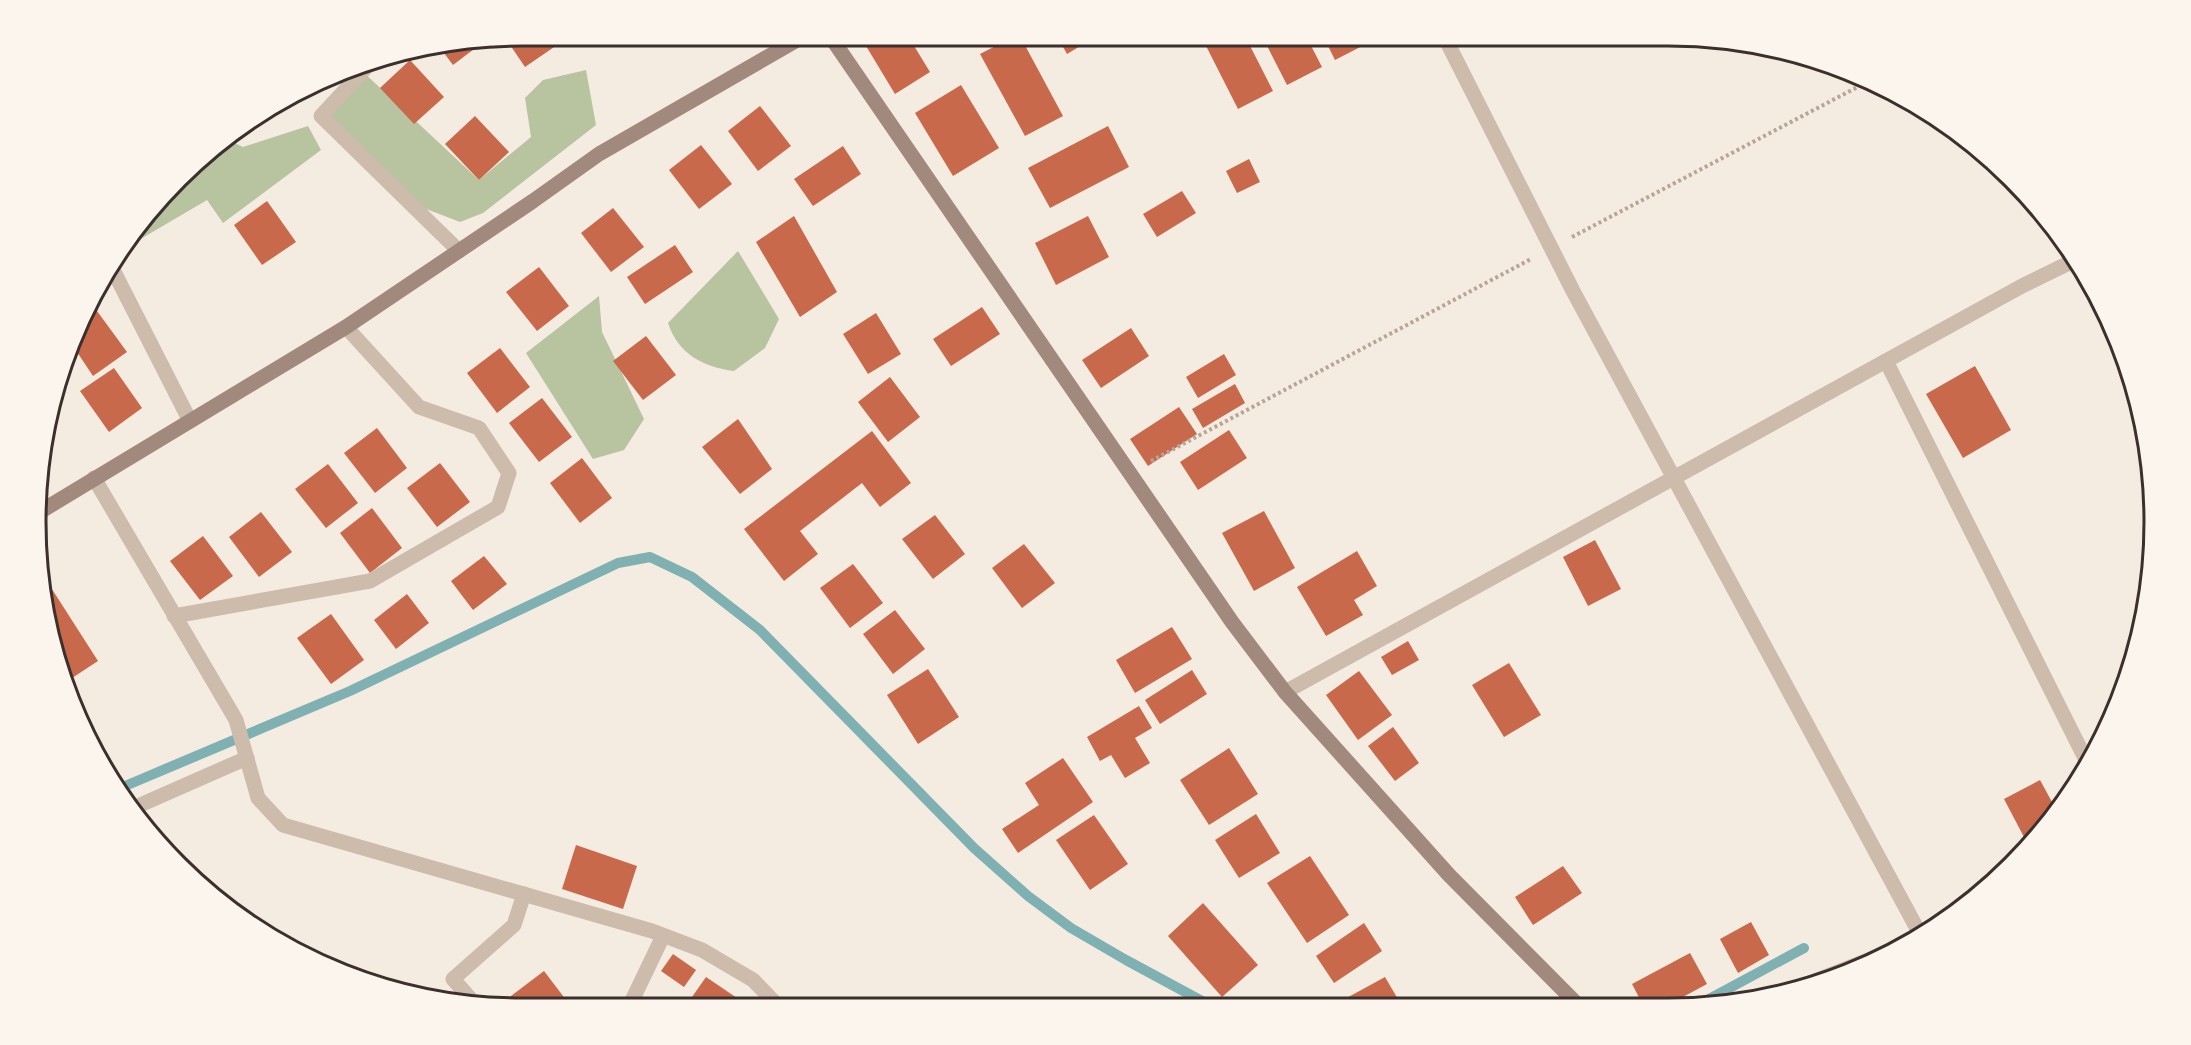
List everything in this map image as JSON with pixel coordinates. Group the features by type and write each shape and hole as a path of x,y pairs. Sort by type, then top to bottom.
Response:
{"street":[{"path":"47,508 346,327 599,154 787,46"},
{"path":"837,46 1232,622 1285,692 1449,875 1571,998"},
{"path":"1449,46 1551,248 1673,479 1917,928"},
{"path":"358,76 321,116 459,251"},
{"path":"1285,692 2022,286 2068,264"},
{"path":"116,275 190,421"},
{"path":"174,616 370,581 498,507 509,473 479,428 419,406 346,327"},
{"path":"1886,362 2084,755"},
{"path":"94,478 236,720 258,798 283,825 663,936 702,950 753,980 770,998"},
{"path":"140,805 247,758"},
{"path":"467,995 453,979 514,925 524,894"},
{"path":"632,998 663,936"}],"path":[{"path":"1129,473 1859,86"}],"green space":[{"path":"586,70 596,125 483,213 460,222 408,202 321,116 357,77 365,74 479,180 531,137 525,98 543,80"},
{"path":"308,126 321,150 223,223 207,200 141,239 186,186 209,165 235,143 243,147"},
{"path":"738,251 779,319 765,348 734,371 712,366 693,357 678,343 668,323"},
{"path":"599,296 602,332 644,419 624,450 593,459 526,353"}],"building":[{"path":"556,46 525,67 511,47"},
{"path":"866,46 914,46 930,72 895,94"},
{"path":"996,46 1025,46 1063,116 1025,136 980,54"},
{"path":"1063,46 1080,46 1067,54"},
{"path":"1206,46 1250,46 1273,91 1238,109"},
{"path":"1267,46 1311,46 1322,67 1287,85"},
{"path":"1328,46 1362,46 1335,60"},
{"path":"473,50 453,65 444,54"},
{"path":"410,60 444,97 414,124 380,88"},
{"path":"961,85 999,148 953,176 915,113"},
{"path":"760,106 791,146 758,171 728,131"},
{"path":"475,116 509,152 479,180 445,144"},
{"path":"1108,126 1129,167 1050,208 1028,168"},
{"path":"701,145 732,184 699,209 669,170"},
{"path":"843,146 861,174 813,206 794,179"},
{"path":"1249,159 1260,182 1237,193 1226,171"},
{"path":"1182,191 1196,213 1157,237 1143,214"},
{"path":"267,201 296,242 262,265 234,225"},
{"path":"613,208 644,247 611,272 581,233"},
{"path":"794,216 837,292 800,317 756,242"},
{"path":"1088,216 1109,257 1056,285 1035,243"},
{"path":"675,245 693,272 645,304 627,277"},
{"path":"539,267 569,306 537,331 506,292"},
{"path":"982,307 1000,334 951,366 933,339"},
{"path":"96,312 127,352 93,376 78,353"},
{"path":"876,313 901,354 868,374 843,334"},
{"path":"1131,328 1149,356 1101,388 1082,360"},
{"path":"646,336 676,375 643,400 613,361"},
{"path":"500,348 530,387 497,413 467,373"},
{"path":"1224,354 1236,375 1198,398 1186,377"},
{"path":"1975,366 2011,430 1963,458 1926,394"},
{"path":"114,368 142,408 109,432 80,391"},
{"path":"890,377 920,417 888,442 858,402"},
{"path":"1235,384 1245,403 1203,428 1192,409"},
{"path":"542,398 572,437 539,462 509,423"},
{"path":"1179,407 1197,434 1148,466 1130,439"},
{"path":"738,419 772,469 740,494 702,447"},
{"path":"377,428 407,468 375,493 344,453"},
{"path":"1229,430 1247,458 1198,490 1180,462"},
{"path":"872,431 911,483 880,507 862,483 800,531 818,554 784,581 744,529"},
{"path":"582,458 612,498 580,523 550,483"},
{"path":"440,463 470,502 437,527 407,488"},
{"path":"328,464 358,503 326,528 295,489"},
{"path":"372,508 402,548 370,573 340,533"},
{"path":"1264,511 1295,568 1254,591 1222,533"},
{"path":"261,512 292,552 259,577 229,537"},
{"path":"935,515 965,554 933,579 902,539"},
{"path":"203,536 233,576 200,600 170,561"},
{"path":"1595,540 1621,589 1588,606 1563,557"},
{"path":"1024,544 1055,583 1022,608 992,568"},
{"path":"1357,551 1377,586 1354,600 1363,615 1326,636 1297,587"},
{"path":"484,556 507,584 473,610 451,581"},
{"path":"853,564 883,603 850,628 820,588"},
{"path":"52,589 98,661 73,678 63,646"},
{"path":"407,594 429,623 396,649 374,620"},
{"path":"895,610 925,649 893,674 863,634"},
{"path":"331,614 364,660 331,684 297,638"},
{"path":"1172,627 1192,659 1135,693 1116,660"},
{"path":"1408,641 1419,660 1392,675 1381,657"},
{"path":"1509,663 1541,715 1504,737 1472,685"},
{"path":"928,669 959,717 918,744 887,695"},
{"path":"1192,670 1207,694 1160,724 1145,700"},
{"path":"1359,671 1392,715 1358,740 1326,695"},
{"path":"1139,706 1152,728 1135,738 1150,763 1125,778 1111,755 1100,761 1087,737"},
{"path":"1393,727 1419,763 1395,781 1368,746"},
{"path":"1229,748 1258,794 1209,825 1180,780"},
{"path":"1063,758 1093,802 1018,853 1002,829 1039,805 1025,783"},
{"path":"2040,780 2053,803 2024,838 2004,799"},
{"path":"1256,814 1280,853 1239,878 1215,840"},
{"path":"1094,815 1128,864 1090,890 1056,840"},
{"path":"576,845 637,866 623,909 562,889"},
{"path":"1310,856 1349,915 1307,943 1267,883"},
{"path":"1563,866 1582,893 1533,925 1515,897"},
{"path":"1203,903 1258,965 1222,997 1168,936"},
{"path":"1751,922 1769,955 1738,973 1720,939"},
{"path":"1364,923 1382,951 1334,983 1316,956"},
{"path":"1690,953 1707,984 1682,998 1639,998 1632,984"},
{"path":"673,954 696,970 684,987 661,971"},
{"path":"544,971 565,998 522,998 509,998"},
{"path":"706,977 737,998 694,998 692,997"},
{"path":"1385,977 1397,998 1347,998"}],"waterway":[{"path":"126,786 350,691 618,563 650,557 692,577 760,630 974,848 1028,896 1071,928 1196,998"},
{"path":"1716,995 1804,948"}]}
